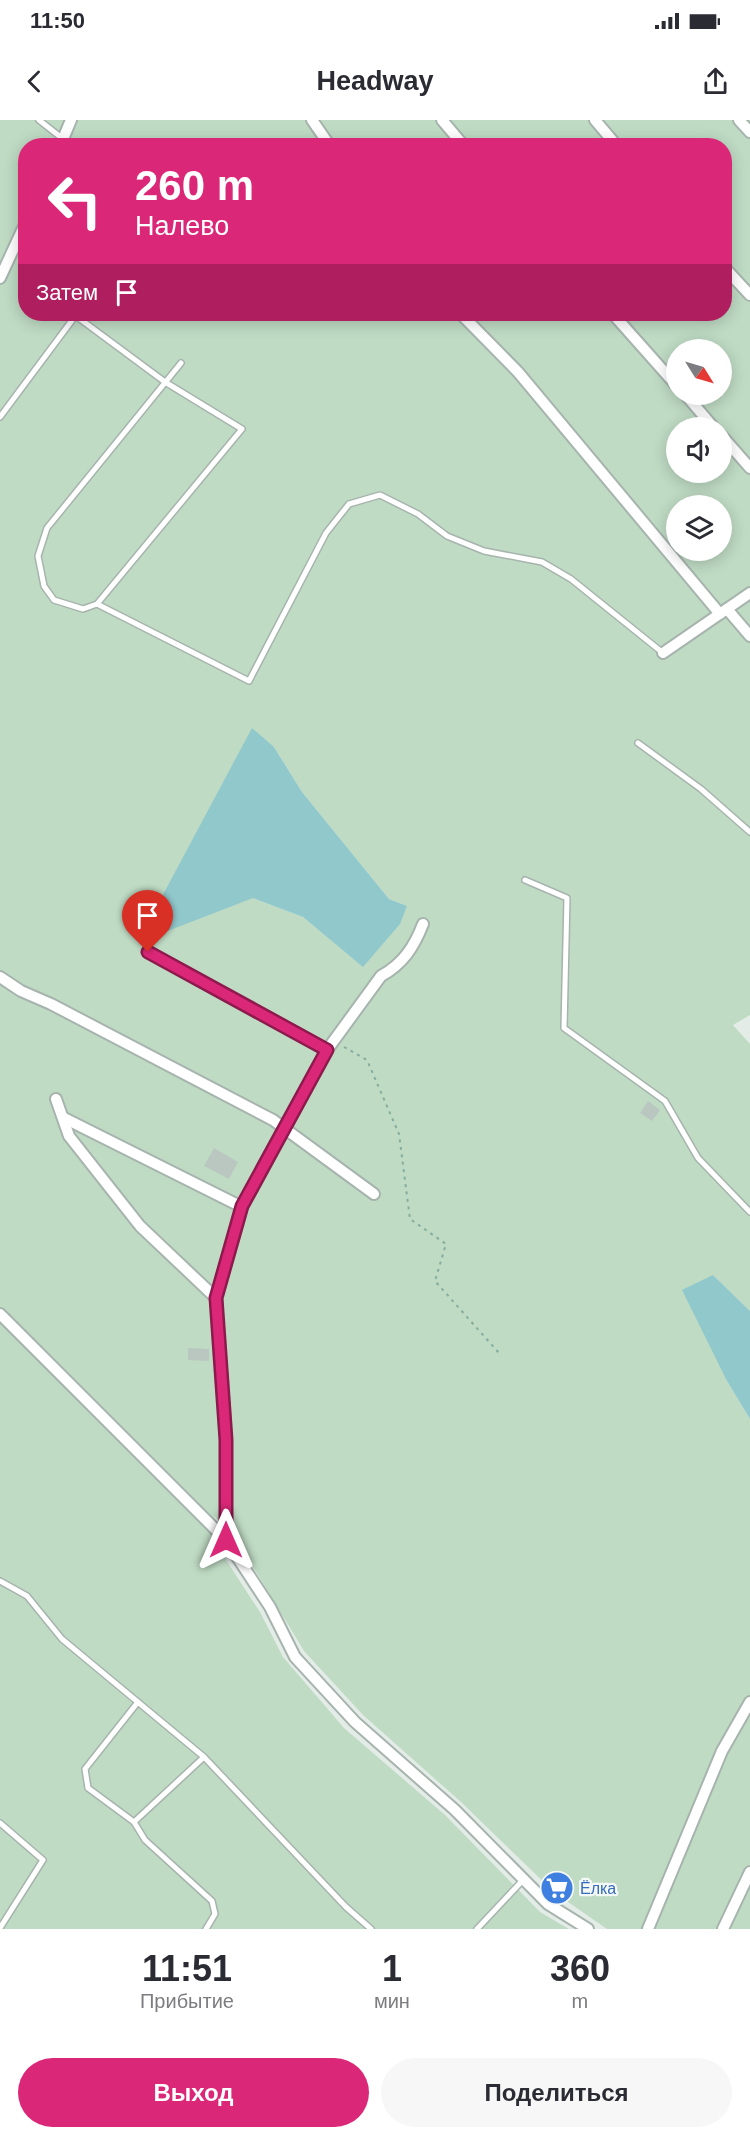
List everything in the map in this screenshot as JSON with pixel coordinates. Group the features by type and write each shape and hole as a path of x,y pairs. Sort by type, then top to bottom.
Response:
{"street":[{"path":"64,138 71,120"},
{"path":"312,120 324,138"},
{"path":"442,120 457,138"},
{"path":"595,120 610,138"},
{"path":"739,120 750,132"},
{"path":"0,278 18,239"},
{"path":"732,276 750,295"},
{"path":"468,321 518,372 724,612 750,636"},
{"path":"619,321 666,374"},
{"path":"694,405 705,417"},
{"path":"732,447 750,468"},
{"path":"663,653 750,594"},
{"path":"226,1540 226,1440 216,1298 242,1206 330,1046 381,976 394,969 414,947 423,924"},
{"path":"148,952 330,1046"},
{"path":"0,977 21,991 62,1009 273,1120 374,1194"},
{"path":"56,1099 69,1136 140,1226 216,1298"},
{"path":"64,1118 242,1206"},
{"path":"0,1314 226,1540 270,1607 295,1657 355,1722 455,1810 548,1905 588,1929"},
{"path":"648,1929 722,1751 750,1702"},
{"path":"723,1929 745,1890 750,1872"}],"lane":[{"path":"39,120 58,138"},
{"path":"0,417 72,321"},
{"path":"85,321 165,382 242,429 97,604 83,609 54,600 44,586 38,556 47,528 165,382 181,363"},
{"path":"97,604 249,681 326,533 349,504 380,495 418,514 447,536 484,551 542,562 572,579 663,653"},
{"path":"638,743 701,789 750,832"},
{"path":"525,880 567,898 564,1028 665,1101 698,1158 750,1212"},
{"path":"0,1581 27,1596 62,1639 204,1757 346,1907 371,1929"},
{"path":"138,1702 85,1769 88,1788 134,1822 145,1840 212,1901 215,1914 206,1929"},
{"path":"134,1822 204,1757"},
{"path":"0,1822 43,1860 0,1928"},
{"path":"477,1929 524,1880"}],"path":[{"path":"330,1046 367,1060 399,1134 410,1219 446,1244 435,1281 499,1353"}],"green space":[{"path":"0,120 750,120 750,1015 733,1025 750,1044 750,1311 713,1275 727,1381 750,1419 750,1929 607,1929 555,1893 462,1803 363,1715 304,1651 233,1534 214,1516 226,1560 260,1612 283,1657 344,1728 445,1815 540,1912 569,1929 0,1929","holes":["274,747 302,792 389,899 407,906 363,966 303,917 253,898"]}],"water":[{"path":"252,728 274,747 302,792 389,899 407,906 400,924 363,967 303,917 253,898 165,932 150,919"},
{"path":"713,1275 750,1311 750,1419 727,1381 682,1290"}],"building":[{"path":"648,1101 660,1110 652,1121 640,1113"},
{"path":"214,1148 238,1162 229,1179 204,1166"},
{"path":"188,1348 209,1349 209,1361 188,1360"},
{"name":"Ёлка","path":"555,1877 568,1889 559,1899 546,1886"}],"place":[{"name":"Ёлка","path":"557,1888"}],"route":[{"path":"148,952 327,1050 242,1206 216,1298 226,1440 226,1540"}]}
